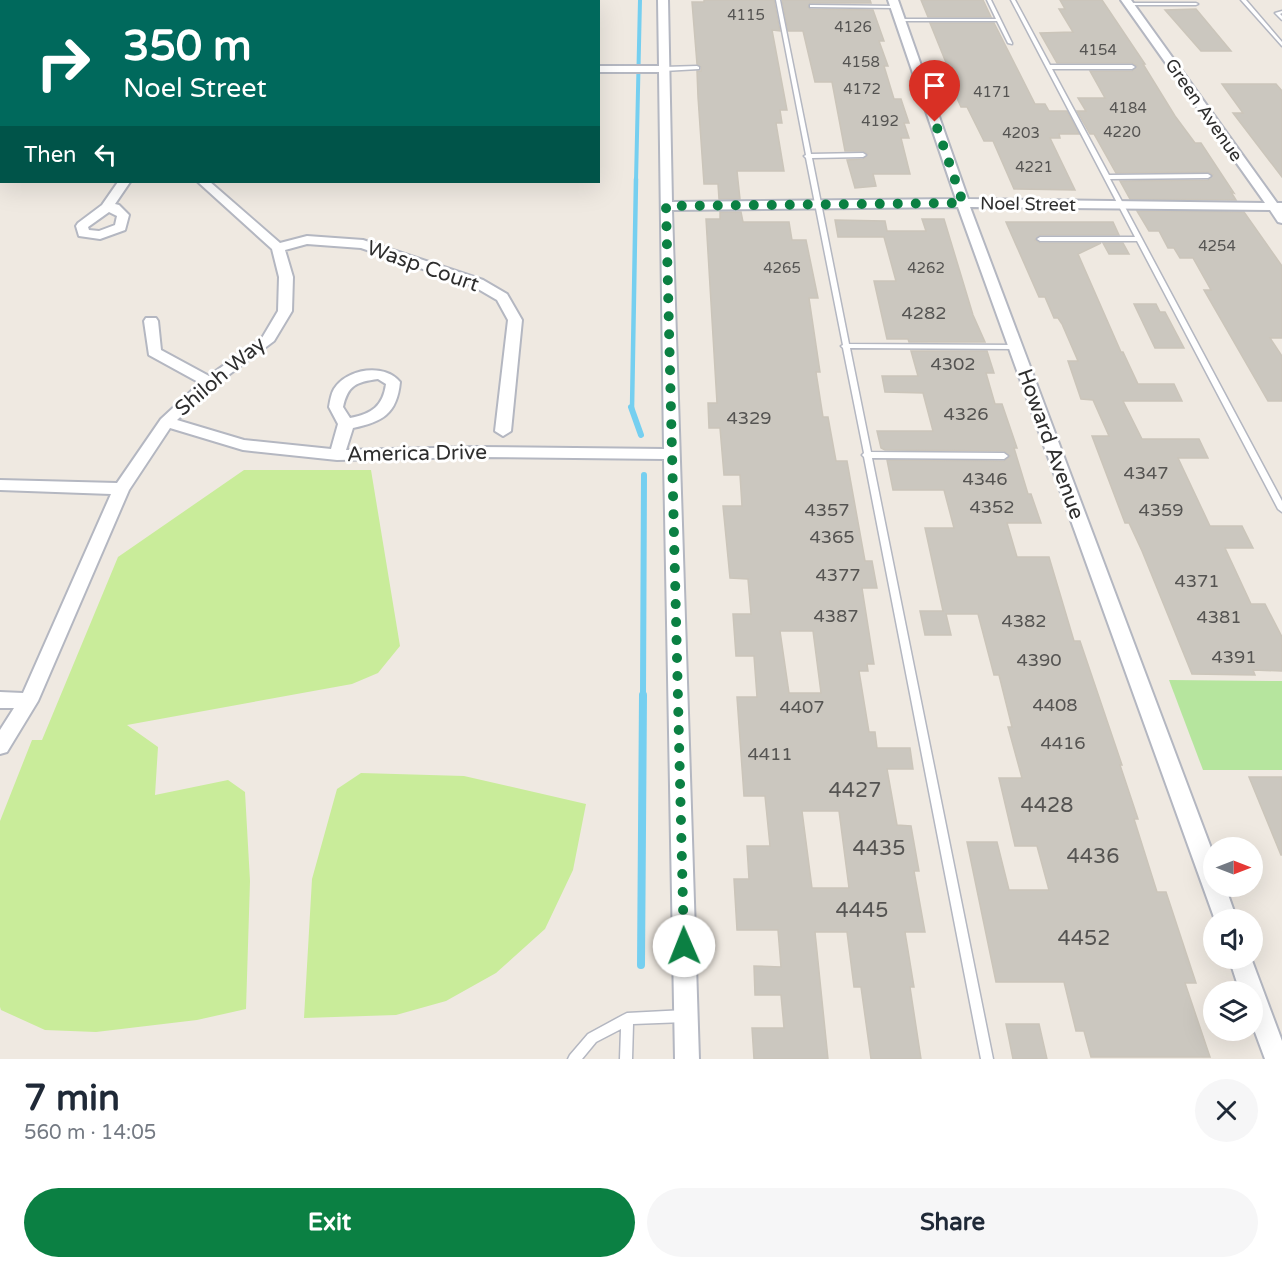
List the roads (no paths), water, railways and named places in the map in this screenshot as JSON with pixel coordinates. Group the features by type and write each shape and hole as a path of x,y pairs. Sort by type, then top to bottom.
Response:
{"street":[{"path":"663,0 687,1059"},
{"name":"Green Avenue","path":"1127,2 1278,207 1282,219"},
{"name":"Howard Avenue","path":"896,9 963,203 1203,856"},
{"path":"600,69 664,69"},
{"path":"106,208 123,183"},
{"path":"205,183 278,248"},
{"name":"Noel Street","path":"666,206 963,203 1278,207"},
{"name":"Wasp Court","path":"278,248 307,240 363,244 478,283 502,297 515,320 503,431"},
{"name":"Shiloh Way","path":"0,746 29,701 121,489 166,422 210,382 267,341 285,311 286,277 278,248"},
{"path":"151,321 154,352 210,382"},
{"name":"America Drive","path":"166,422 243,445 337,455 478,452 673,454"},
{"path":"337,455 346,424"},
{"path":"0,485 121,489"},
{"path":"0,700 29,701"},
{"path":"1263,1021 1277,1059"}],"lane":[{"path":"778,0 807,156 819,205 844,346 987,1059"},
{"path":"989,0 1010,43"},
{"path":"1013,0 1282,509"},
{"path":"1243,0 1282,45"},
{"path":"1127,2 1196,4"},
{"path":"812,6 896,9 999,20"},
{"path":"1282,12 1277,13 1282,19"},
{"path":"664,69 697,68"},
{"path":"1049,68 1132,68"},
{"path":"807,156 863,155"},
{"path":"1106,177 1208,176"},
{"path":"1040,239 1139,239"},
{"path":"844,346 1016,347"},
{"path":"866,455 1004,456"},
{"path":"574,1059 592,1038 627,1019 686,1016"},
{"path":"626,1059 627,1019"}],"waterway":[{"path":"636,181 640,0"},
{"path":"632,409 636,179"},
{"path":"631,407 641,435"},
{"path":"643,696 644,475"},
{"path":"641,965 643,695"}]}
